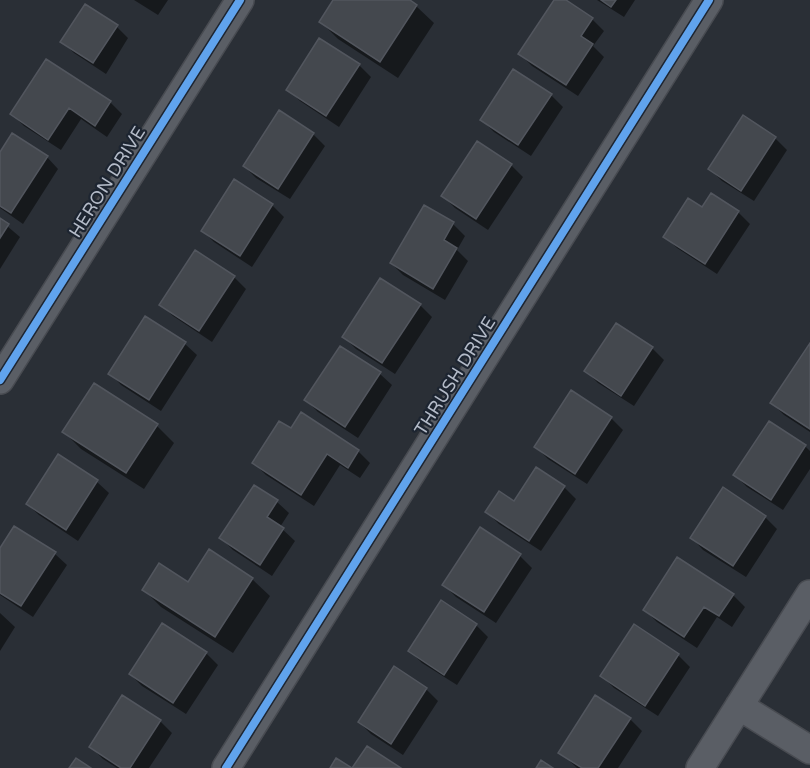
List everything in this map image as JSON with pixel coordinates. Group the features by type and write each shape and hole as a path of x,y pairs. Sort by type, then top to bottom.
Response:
{"street":[{"name":"HERON DRIVE","path":"0,380 240,0"},
{"name":"THRUSH DRIVE","path":"226,768 709,0"},
{"path":"700,768 810,594"},
{"path":"739,706 810,750"}],"building":[{"path":"333,0 410,0 417,5 380,62 319,22"},
{"path":"554,0 566,0 593,18 581,36 593,44 566,85 518,54"},
{"path":"601,0 616,0 611,7"},
{"path":"85,4 118,25 93,63 60,42"},
{"path":"319,38 360,64 326,116 286,90"},
{"path":"46,59 111,101 95,126 69,108 48,140 10,114"},
{"path":"513,69 552,94 518,145 480,120"},
{"path":"279,110 314,133 278,189 243,166"},
{"path":"743,115 776,137 741,191 708,169"},
{"path":"12,133 48,156 11,213 0,206 0,152"},
{"path":"477,141 512,164 476,219 441,196"},
{"path":"234,179 273,204 240,256 201,231"},
{"path":"711,193 739,211 705,264 663,237 688,198 702,207"},
{"path":"424,205 454,222 444,240 457,248 433,289 390,263"},
{"path":"0,218 9,224 0,238"},
{"path":"195,250 235,276 199,331 159,305"},
{"path":"380,278 421,304 382,363 342,337"},
{"path":"145,316 186,342 149,400 108,374"},
{"path":"616,323 653,347 621,396 584,371"},
{"path":"810,343 810,429 770,403"},
{"path":"340,346 381,372 345,427 304,400"},
{"path":"94,383 158,424 126,473 62,432"},
{"path":"571,390 612,417 575,474 534,447"},
{"path":"301,412 359,450 348,468 327,454 301,495 252,463 279,421 291,428"},
{"path":"769,421 806,445 771,500 733,475"},
{"path":"58,454 98,480 66,530 26,504"},
{"path":"536,467 565,486 529,541 485,512 499,491 514,501"},
{"path":"254,485 278,500 267,517 284,528 260,565 219,538"},
{"path":"723,487 766,516 733,566 690,538"},
{"path":"14,526 56,552 21,606 0,593 0,548"},
{"path":"480,527 521,554 484,612 442,585"},
{"path":"209,549 253,578 215,637 142,590 159,563 188,582"},
{"path":"677,557 734,594 719,616 704,607 684,637 643,610"},
{"path":"441,600 477,624 444,675 408,651"},
{"path":"162,623 207,652 173,703 129,674"},
{"path":"634,624 679,654 645,706 600,676"},
{"path":"394,666 427,688 391,744 358,722"},
{"path":"122,695 161,720 130,768 121,768 89,747"},
{"path":"595,695 631,718 598,768 582,768 558,753"},
{"path":"367,746 401,768 352,768"},
{"path":"76,758 91,768 69,768"},
{"path":"336,758 352,768 330,768"},
{"path":"541,760 553,768 536,768"}],"cycle path":[{"path":"0,380 240,0"},
{"path":"226,768 709,0"}]}
